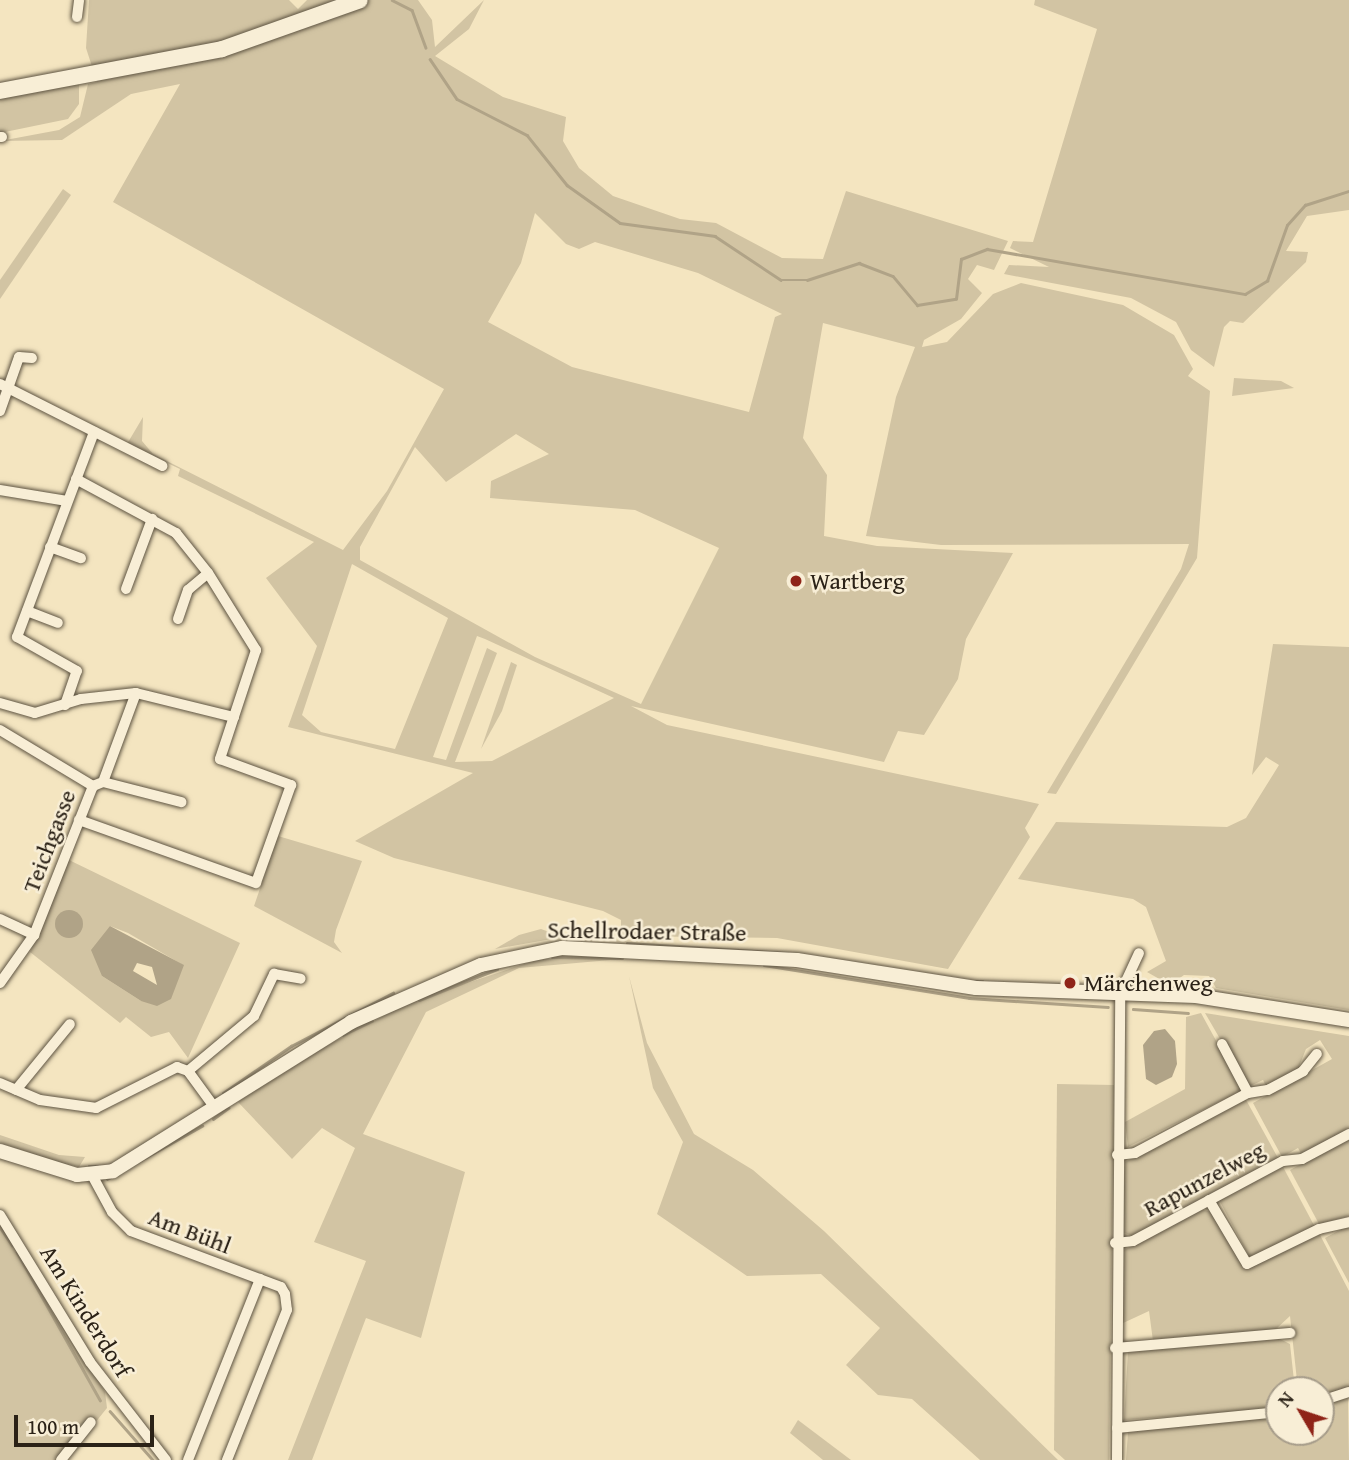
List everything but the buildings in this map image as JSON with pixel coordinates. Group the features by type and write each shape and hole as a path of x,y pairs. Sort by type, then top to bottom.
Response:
{"main road":[{"path":"0,91 222,49 360,0"}],"street":[{"path":"77,17 79,0"},
{"path":"0,411 4,386 19,357 32,358"},
{"path":"4,386 162,466"},
{"path":"65,705 77,671 18,642 50,547 94,432"},
{"path":"76,479 176,533 208,573 255,643 220,759 291,783 256,883 79,820"},
{"path":"0,490 67,501"},
{"path":"125,589 152,519"},
{"path":"50,547 80,558"},
{"path":"178,620 188,590 208,573"},
{"path":"27,611 58,623"},
{"path":"0,703 35,713 136,693 234,717"},
{"name":"Teichgasse","path":"0,983 34,935 79,820 98,784 136,693"},
{"path":"0,730 98,784 181,802"},
{"path":"0,919 34,935"},
{"name":"Schellrodaer Straße","path":"92,1175 128,1165 362,1016 481,965 536,951 763,956 975,988 1233,999 1349,1020"},
{"path":"1117,1460 1115,1243 1120,994 1139,953"},
{"path":"0,1083 61,1106 96,1108 170,1069 188,1070 254,1016 274,974 301,979"},
{"path":"16,1090 70,1024"},
{"path":"1222,1044 1248,1093"},
{"path":"1117,1155 1135,1153 1248,1093 1303,1071 1317,1054"},
{"path":"188,1070 215,1108"},
{"name":"Rapunzelweg","path":"1115,1243 1133,1241 1209,1200 1349,1134"},
{"path":"0,1151 92,1175"},
{"name":"Am Bühl","path":"92,1175 112,1212 131,1231 281,1287 287,1310 226,1460"},
{"path":"1209,1200 1247,1264 1319,1228 1349,1222"},
{"name":"Am Kinderdorf","path":"0,1215 90,1362 166,1460"},
{"path":"188,1460 260,1279"},
{"path":"1115,1348 1290,1333"},
{"path":"1117,1428 1265,1413"},
{"path":"61,1460 72,1455 91,1422"}],"shaded area":[{"path":"89,0 289,0 298,9 307,0 418,0 432,20 435,47 484,0 469,29 435,56 503,97 566,117 563,141 579,168 613,196 680,219 716,223 782,258 823,259 846,191 1008,241 994,270 977,265 968,279 982,293 961,319 924,340 922,347 947,342 993,294 1021,283 1123,305 1174,335 1193,369 1188,376 1210,391 1197,558 1056,794 1047,793 1181,569 1189,544 941,545 866,536 896,397 915,347 823,323 803,438 827,475 824,536 877,546 1013,553 966,639 958,679 924,735 898,731 884,762 631,706 667,725 1039,804 1025,828 1030,837 948,969 777,938 621,936 621,920 603,911 394,858 355,841 473,773 288,727 317,646 266,578 314,542 178,476 180,469 127,444 143,417 142,441 153,454 343,550 387,491 444,389 113,202 180,84 131,94 62,140 0,141 59,130 80,117 88,84 97,82 86,48","holes":["535,213 566,244 579,249 595,242 698,273 782,314 775,317 749,412 572,367 488,322 521,263","516,434 549,454 491,481 490,498 635,510 719,548 641,704 535,657 360,560 360,547 415,447 446,482","352,564 448,618 395,749 321,732 302,715","477,636 614,698 492,761 455,762 497,653 487,648 446,760 433,757"]},
{"path":"1035,0 1349,0 1349,210 1307,216 1286,251 1308,252 1306,262 1243,323 1230,321 1224,327 1214,367 1191,350 1176,322 1131,298 1004,274 1009,265 1049,267 1010,248 1013,241 1033,242 1097,29 1034,5"},
{"path":"79,84 79,104 68,119 0,133 0,97"},
{"path":"63,189 71,195 0,299 0,280"},
{"path":"1234,378 1281,381 1294,388 1232,396"},
{"path":"1273,644 1349,647 1349,1010 1216,988 1209,976 1184,975 1170,985 1147,972 1166,961 1146,907 1133,899 1018,879 1056,822 1227,827 1246,818 1279,765 1266,757 1252,775"},
{"path":"511,662 517,665 502,711 481,749"},
{"path":"278,836 362,861 336,930 334,942 342,953 254,906"},
{"path":"69,860 240,943 188,1058 169,1032 151,1037 126,1017 120,1023 30,952","holes":["110,926 128,933 183,965 141,1001 102,976"]},
{"path":"69,910 79,914 83,924 79,934 69,938 59,934 55,924 59,914"},
{"path":"110,926 184,965 171,999 157,1006 141,1001 102,976 91,950","holes":["137,963 152,967 157,985 133,971"]},
{"path":"541,929 563,937 495,949 519,935"},
{"path":"539,959 622,959 519,968 426,1012 363,1134 465,1172 421,1338 366,1318 312,1460 288,1460 366,1261 314,1242 355,1148 322,1128 292,1159 238,1102 292,1064 410,1002"},
{"path":"629,976 647,1043 694,1134 753,1170 824,1231 1058,1460 980,1460 912,1399 878,1395 846,1365 880,1328 821,1274 747,1276 657,1214 683,1142 653,1088"},
{"path":"1201,1013 1243,1090 1128,1147 1125,1122 1185,1089 1186,1017"},
{"path":"1205,1013 1349,1036 1349,1129 1302,1155 1298,1148 1282,1157 1253,1103 1332,1059 1320,1040 1306,1049 1298,1069 1266,1086 1263,1080 1248,1087"},
{"path":"1165,1029 1175,1041 1177,1064 1172,1077 1156,1085 1146,1079 1143,1045 1154,1031"},
{"path":"1057,1084 1114,1085 1109,1460 1065,1460 1054,1450"},
{"path":"1245,1098 1278,1158 1133,1236 1122,1232 1125,1162"},
{"path":"0,1135 59,1155 85,1157 79,1167 61,1163 0,1143"},
{"path":"1349,1138 1349,1216 1319,1224 1290,1170"},
{"path":"1282,1165 1314,1226 1251,1260 1218,1199"},
{"path":"1200,1209 1212,1212 1245,1269 1319,1233 1349,1291 1349,1387 1335,1392 1335,1376 1296,1376 1290,1316 1276,1329 1153,1341 1149,1311 1121,1324 1124,1250"},
{"path":"0,1223 105,1392 107,1408 65,1460 0,1460"},
{"path":"1349,1225 1349,1283 1325,1238"},
{"path":"1276,1337 1290,1344 1293,1376 1265,1376 1265,1409 1124,1420 1128,1351"},
{"path":"1348,1398 1349,1460 1126,1460 1128,1432 1265,1417 1265,1446 1335,1446 1335,1402"},
{"path":"798,1420 851,1460 823,1460 790,1433"}],"waterway":[{"path":"392,0 412,10 426,48"},
{"path":"430,59 457,99 527,135 567,185 620,223 715,236 781,280 807,280 859,263 893,276 917,305 956,299 961,259 987,249 1245,294 1267,281 1287,225 1305,205 1349,191"},
{"path":"627,943 788,953"},
{"path":"552,957 622,958"},
{"path":"764,965 969,998 1108,1007"},
{"path":"419,1000 497,969"},
{"path":"975,981 983,981"},
{"path":"223,1093 291,1046 393,993"},
{"path":"1133,1009 1188,1013"},
{"path":"343,1035 372,1021"},
{"path":"213,1119 228,1108"},
{"path":"107,1179 202,1126"},
{"path":"89,1166 98,1166"},
{"path":"0,1227 12,1245"},
{"path":"17,1252 100,1400"},
{"path":"110,1411 153,1460"}],"place":[{"name":"Wartberg","path":"796,581"},
{"name":"Märchenweg","path":"1070,983"}]}
